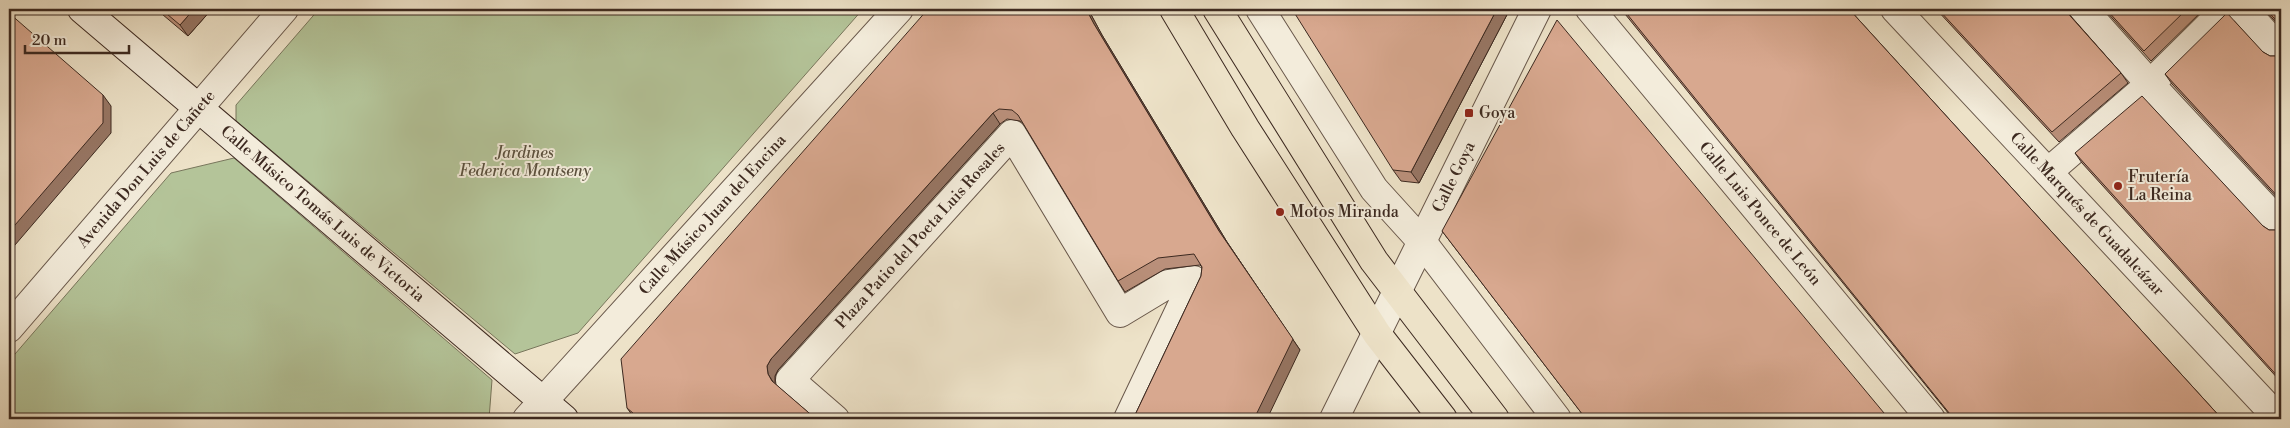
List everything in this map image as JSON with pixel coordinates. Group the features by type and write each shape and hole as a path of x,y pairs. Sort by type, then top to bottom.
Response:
{"main road":[{"path":"1174,9 1245,128 1377,334 1443,419"},
{"path":"1218,9 1374,261 1495,419"}],"street":[{"name":"Calle Músico Tomás Luis de Victoria","path":"82,9 198,109 535,410 564,419"},
{"name":"Avenida Don Luis de Cañete","path":"9,328 284,9"},
{"name":"Calle Músico Juan del Encina","path":"535,410 899,9"},
{"path":"1260,9 1374,189 1423,243 1557,419"},
{"name":"Calle Goya","path":"1334,419 1423,243 1537,9"},
{"name":"Calle Luis Ponce de León","path":"1590,9 1930,419"},
{"name":"Calle Marqués de Guadalcázar","path":"1895,9 2279,419"},
{"path":"2083,9 2281,225"},
{"path":"2048,172 2150,84 2226,9"},
{"path":"2243,9 2281,51"},
{"name":"Plaza Patio del Poeta Luis Rosales","path":"835,419 790,380 1012,134 1120,313 1168,284 1194,280 1128,419"}],"green space":[{"name":"Jardines Federica Montseny","path":"319,9 863,9 578,333 515,354 236,121 236,105"},
{"path":"234,158 492,380 489,419 9,419 9,361 171,173"}],"building":[{"path":"161,9 194,9 180,25"},
{"path":"928,9 1086,9 1219,231 1293,339 1254,419 1131,419 1135,415 1201,276 1202,267 1194,254 1158,258 1118,281 1018,115 1012,110 999,109 993,113 771,359 767,366 768,374 772,381 816,419 640,419 627,408 621,359"},
{"path":"1292,9 1497,9 1411,172 1393,170"},
{"path":"1623,9 1849,9 2222,419 1954,419"},
{"path":"1938,9 2064,9 2121,73 2052,132"},
{"path":"2106,9 2187,9 2144,51"},
{"path":"2266,9 2281,9 2281,26"},
{"path":"9,13 103,95 103,123 9,232"},
{"path":"2227,13 2263,52 2270,56 2281,54 2281,200 2165,74"},
{"path":"1557,20 1889,419 1586,419 1442,231"},
{"path":"2142,96 2263,226 2269,230 2281,228 2281,380 2075,153"}],"place":[{"name":"Goya","path":"1469,113"},
{"name":"Frutería La Reina","path":"2118,186"},
{"name":"Motos Miranda","path":"1280,212"}]}
